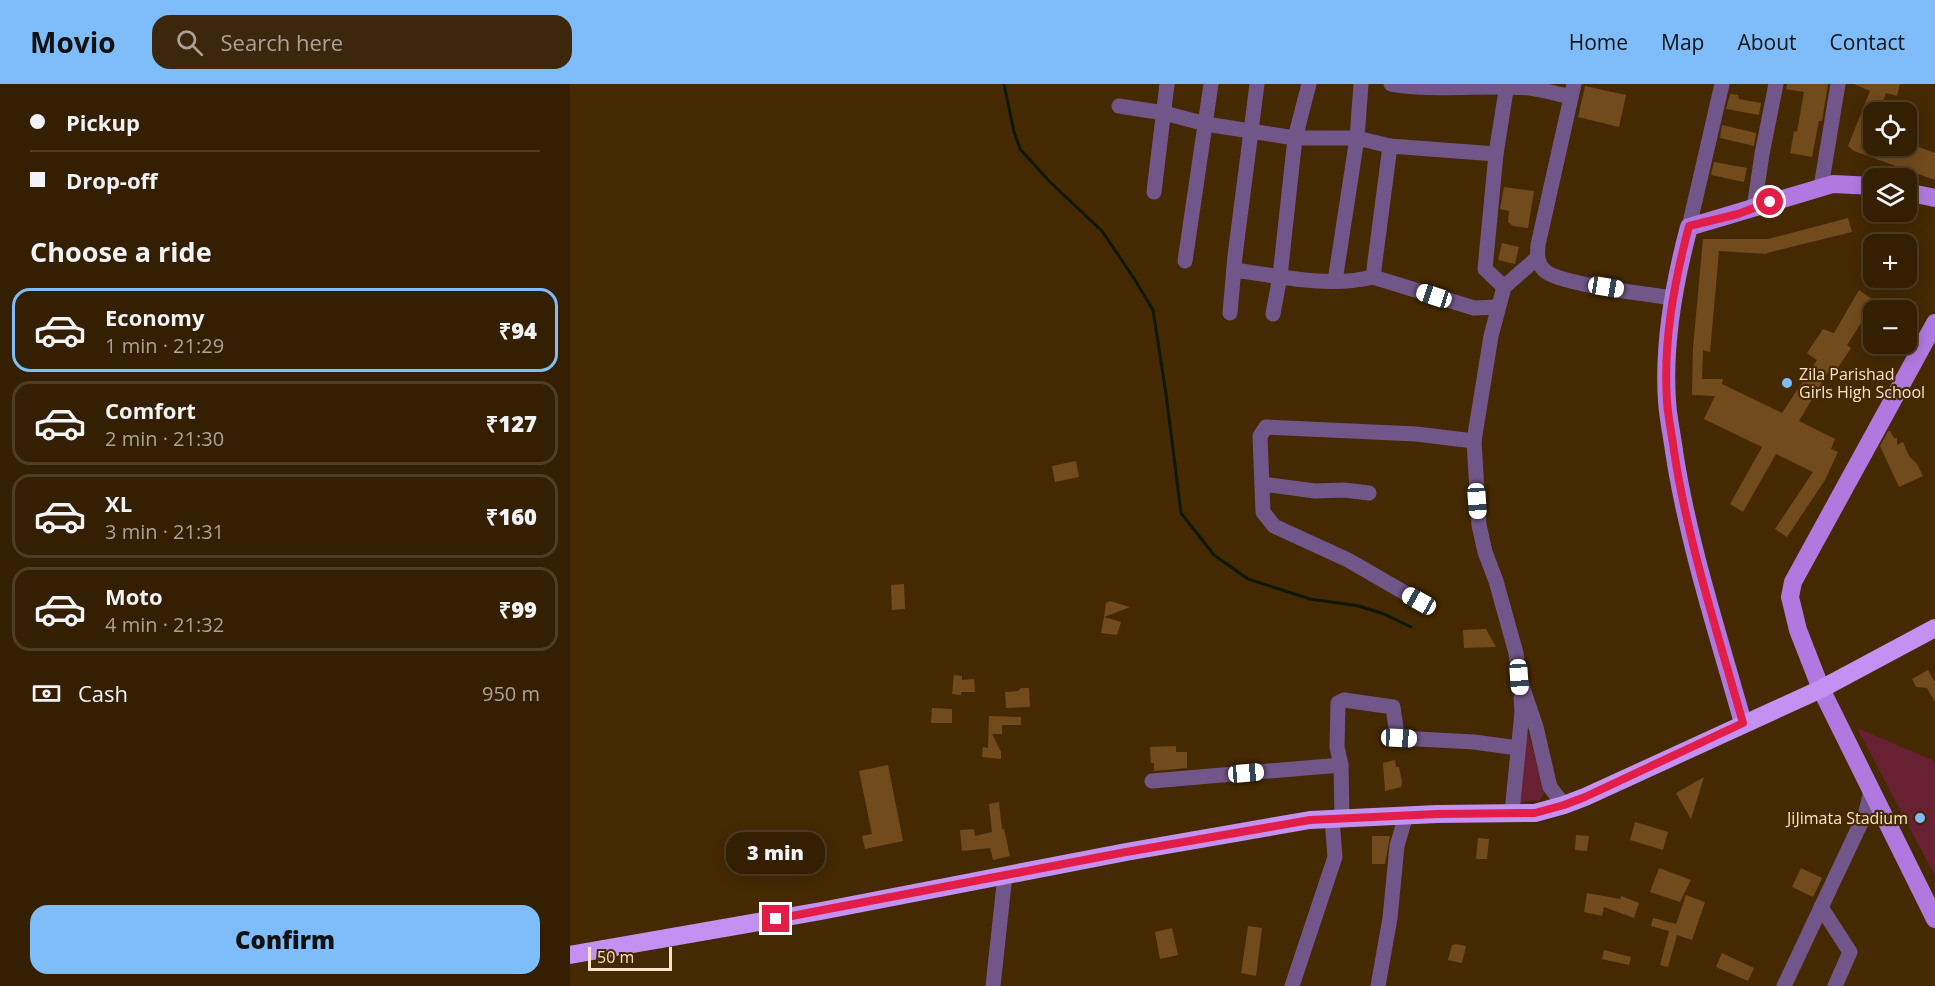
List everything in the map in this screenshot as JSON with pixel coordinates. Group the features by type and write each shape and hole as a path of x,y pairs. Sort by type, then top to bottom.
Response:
{"highway":[{"path":"570,955 822,911 1005,875 1310,820 1406,815 1535,813 1564,805 1821,689 1935,628"}],"main road":[{"path":"1743,723 1680,491 1667,402 1667,354 1676,276 1689,226 1833,184 1863,185"},
{"path":"1917,194 1935,198"},
{"path":"1935,323 1793,582 1790,597 1798,630 1821,689 1935,919"}],"street":[{"path":"1154,192 1167,84"},
{"path":"1185,261 1211,84"},
{"path":"1230,313 1257,84"},
{"path":"1273,314 1281,276 1295,138 1309,84"},
{"path":"1335,281 1357,138 1361,84"},
{"path":"1391,84 1446,87 1507,86 1573,91 1537,258 1545,270 1562,280 1673,298"},
{"path":"1689,226 1722,84"},
{"path":"1754,208 1776,84"},
{"path":"1821,187 1838,84"},
{"path":"1504,287 1485,269 1496,154 1507,86"},
{"path":"1119,106 1164,113 1206,124 1295,138 1357,138 1390,146 1496,154"},
{"path":"1373,277 1390,146"},
{"path":"1512,812 1522,712 1519,677 1516,653 1479,525 1474,441 1484,375 1504,287 1537,258"},
{"path":"1234,270 1335,281 1354,281 1373,277 1474,308 1498,307"},
{"path":"1419,601 1348,560 1274,526 1263,512 1260,436 1266,427 1416,434 1474,441"},
{"path":"1262,484 1315,491 1344,490 1369,493"},
{"path":"1519,677 1536,727 1550,787 1564,805"},
{"path":"1292,986 1335,857 1341,765 1337,747 1338,703 1344,700 1393,707 1399,738 1474,742 1518,748"},
{"path":"1152,781 1341,765"},
{"path":"1784,986 1866,812 1871,791"},
{"path":"1378,986 1390,918 1397,846 1406,815"},
{"path":"993,986 1005,875"},
{"path":"1821,907 1850,952 1835,986"}],"shaded area":[{"path":"1525,722 1545,791 1540,800 1520,802"},
{"name":"JiJimata Stadium","path":"1857,728 1935,761 1935,876"}],"building":[{"path":"1787,84 1828,84 1822,121 1819,121 1812,157 1790,153 1794,131 1797,132 1804,92 1786,89"},
{"path":"1854,84 1900,84 1897,96 1886,93 1883,102 1866,102 1870,91"},
{"path":"1585,86 1626,95 1619,127 1578,117"},
{"path":"1730,94 1738,95 1739,99 1761,103 1759,115 1726,109"},
{"path":"1863,108 1863,154 1848,146"},
{"path":"1722,125 1756,133 1754,146 1720,138"},
{"path":"1917,146 1935,153 1935,180 1917,174 1917,168 1901,168 1868,156 1917,156"},
{"path":"1714,162 1747,168 1744,182 1711,175"},
{"path":"1504,187 1534,191 1528,228 1513,226 1508,222 1509,211 1500,209"},
{"path":"1848,218 1852,232 1767,254 1719,251 1710,352 1703,350 1702,379 1723,379 1722,384 1782,413 1817,360 1807,353 1823,329 1834,333 1859,290 1874,300 1863,300 1863,320 1847,345 1851,348 1835,372 1830,369 1799,421 1835,439 1831,449 1838,452 1825,480 1787,537 1775,529 1813,472 1776,454 1743,512 1730,504 1762,447 1704,419 1715,396 1692,395 1693,348 1703,239 1768,239"},
{"path":"1502,243 1519,247 1515,264 1498,260"},
{"path":"1888,431 1894,438 1897,438 1897,445 1903,442 1909,456 1917,464 1923,476 1899,487 1880,446"},
{"path":"1076,461 1079,477 1055,482 1052,466"},
{"path":"904,584 905,609 892,610 891,585"},
{"path":"1110,601 1130,607 1104,617 1106,603"},
{"path":"1104,617 1121,622 1117,635 1101,633"},
{"path":"1486,629 1496,647 1464,648 1463,630"},
{"path":"1928,670 1935,682 1935,702 1927,688 1916,687 1912,679"},
{"path":"954,675 962,676 962,680 974,679 975,692 952,694"},
{"path":"1021,688 1029,688 1030,707 1006,708 1005,692 1018,691"},
{"path":"932,708 952,709 952,723 931,723"},
{"path":"989,716 1021,717 1021,725 1002,725 1002,734 992,734 1001,752 1001,759 982,757 983,747 988,748"},
{"path":"1176,746 1176,752 1187,752 1187,768 1154,771 1150,747"},
{"path":"1395,760 1396,767 1399,767 1401,787 1385,791 1383,763"},
{"path":"888,765 903,841 865,849 862,836 872,834 859,771"},
{"path":"1704,777 1691,819 1676,793"},
{"path":"999,802 1002,829 1004,829 1010,856 993,860 990,848 962,851 960,830 974,829 975,836 992,832 989,804"},
{"path":"1635,822 1668,832 1663,850 1630,840"},
{"path":"1576,835 1589,836 1587,851 1575,850"},
{"path":"1372,836 1390,836 1385,864 1372,864"},
{"path":"1478,838 1489,839 1487,859 1476,859"},
{"path":"1659,868 1691,880 1680,902 1650,892"},
{"path":"1801,868 1822,878 1813,897 1792,887"},
{"path":"1587,893 1620,899 1621,896 1639,903 1634,918 1604,907 1602,916 1584,912"},
{"path":"1686,895 1705,902 1692,940 1677,935 1668,967 1660,965 1669,931 1651,926 1653,918 1676,924"},
{"path":"1248,926 1262,928 1256,976 1241,973"},
{"path":"1172,928 1178,955 1160,959 1155,932"},
{"path":"1452,945 1466,946 1462,963 1448,960"},
{"path":"1604,950 1631,957 1629,965 1602,959"},
{"path":"1722,953 1754,968 1748,981 1716,967"}],"waterway":[{"path":"1004,84 1020,149 1050,182 1102,231 1153,310 1181,513 1214,555 1248,579 1310,599 1359,606 1384,614 1411,627"}],"place":[{"name":"Zila Parishad Girls High School","path":"1787,383"},
{"name":"JiJimata Stadium","path":"1920,818"}],"route":[{"path":"776,919 1126,852 1310,820 1437,814 1535,813 1585,797 1743,723 1680,491 1667,402 1667,354 1676,276 1689,226 1738,214 1770,202"}]}
